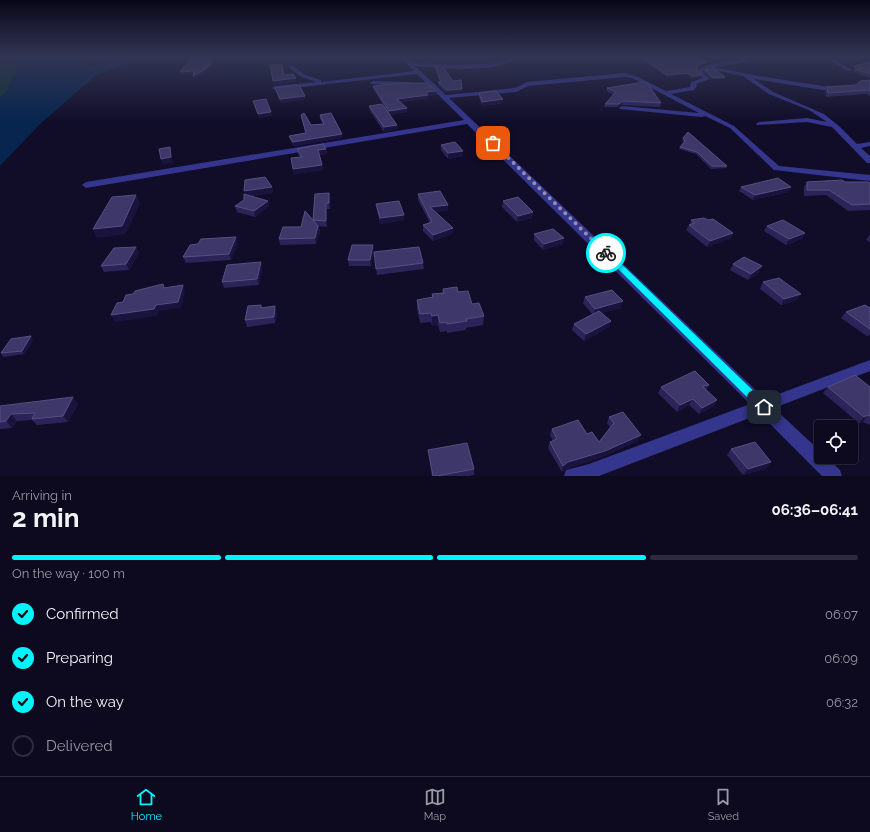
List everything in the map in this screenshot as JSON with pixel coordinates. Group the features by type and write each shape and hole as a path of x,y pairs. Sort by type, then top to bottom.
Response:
{"street":[{"path":"311,78 327,83"},
{"path":"275,88 365,78"},
{"path":"370,83 400,80 401,78"},
{"path":"420,78 421,83"},
{"path":"445,96 516,90 527,84 590,78"},
{"path":"636,78 737,130 764,155 771,164 777,168 870,178"},
{"path":"664,93 692,89 694,83 707,79 706,78"},
{"path":"749,78 765,90 811,109 837,127 870,161"},
{"path":"764,78 822,88 848,86"},
{"path":"357,80 370,83 421,83 445,96 834,476"},
{"path":"622,108 708,116"},
{"path":"759,124 807,120 837,127"},
{"path":"86,185 471,121"},
{"path":"857,146 870,144"},
{"path":"572,476 589,472 764,407 870,365"}],"green space":[{"path":"0,78 12,78 7,92 0,97"}],"water":[{"path":"12,78 92,78 39,125 0,166 0,97 7,92"}],"building":[{"path":"272,78 294,78 273,81"},
{"path":"440,78 451,78 453,81 461,80 462,89 447,90 438,82 441,82"},
{"path":"870,80 870,91 828,93 827,87 856,85 860,81"},
{"path":"644,82 648,84 661,103 623,101 619,104 605,104 616,92 607,88"},
{"path":"400,83 427,83 436,91 426,92 428,95 397,99 407,108 389,111 373,86"},
{"path":"299,85 305,96 280,99 275,88"},
{"path":"496,91 503,99 482,102 479,93"},
{"path":"266,99 271,112 258,114 253,101"},
{"path":"382,104 397,125 384,127 369,106"},
{"path":"304,113 311,125 324,124 320,115 331,113 342,134 293,142 289,136 306,133 301,115"},
{"path":"688,132 727,166 712,166 697,152 680,147 685,141 683,138"},
{"path":"455,142 463,151 448,153 441,145"},
{"path":"323,144 326,149 318,150 322,165 293,169 291,158 302,157 297,149"},
{"path":"170,147 171,157 161,159 159,149"},
{"path":"265,177 272,187 244,191 245,180"},
{"path":"778,178 791,187 755,195 741,187"},
{"path":"842,180 845,182 870,183 870,204 852,205 829,190 807,190 807,182"},
{"path":"440,191 448,205 430,207 453,228 433,235 423,225 432,222 418,194"},
{"path":"329,193 329,203 326,203 326,221 313,220 315,194"},
{"path":"244,194 268,201 254,211 235,206 244,200"},
{"path":"136,195 122,226 93,229 112,197"},
{"path":"518,197 533,212 518,216 503,201"},
{"path":"399,201 404,215 380,218 376,204"},
{"path":"305,211 318,226 315,238 279,239 283,227 301,227"},
{"path":"704,218 708,220 713,219 733,233 710,241 689,225 695,223 691,220"},
{"path":"783,220 805,233 789,239 767,226"},
{"path":"553,229 564,238 544,244 534,234"},
{"path":"236,237 229,254 183,257 190,245 198,244 201,239"},
{"path":"352,245 373,245 370,260 348,260"},
{"path":"136,247 126,264 101,266 114,248"},
{"path":"419,247 423,263 376,269 374,252"},
{"path":"744,257 762,266 751,274 733,264"},
{"path":"261,262 257,279 222,282 227,265"},
{"path":"779,278 801,294 784,299 763,282"},
{"path":"163,284 164,288 183,285 178,302 156,305 154,309 111,315 117,303 123,302 126,295 133,294 135,291"},
{"path":"457,287 458,292 468,291 472,304 479,303 484,316 466,319 467,321 447,324 447,322 440,323 438,315 432,316 431,313 420,314 417,300 433,297 432,294 444,293 443,289"},
{"path":"612,290 623,301 595,309 585,297"},
{"path":"261,305 261,308 275,306 274,317 245,320 248,306"},
{"path":"865,305 870,308 870,329 846,312"},
{"path":"599,311 611,321 586,334 574,324"},
{"path":"31,336 22,351 1,353 11,339"},
{"path":"695,371 709,385 702,386 717,400 702,408 693,399 680,405 661,387"},
{"path":"855,375 870,387 870,416 868,415 864,417 828,387"},
{"path":"73,397 63,416 32,419 35,413 11,414 6,421 0,422 0,406"},
{"path":"623,412 641,435 605,451 568,462 563,466 550,442 557,439 552,429 578,420 587,434 592,432 599,442 614,423 609,417"},
{"path":"755,442 771,462 748,469 731,449"},
{"path":"467,443 474,469 433,476 428,450"}],"way so far":[{"path":"493,143 606,253"}],"route":[{"path":"606,253 764,407"}]}
